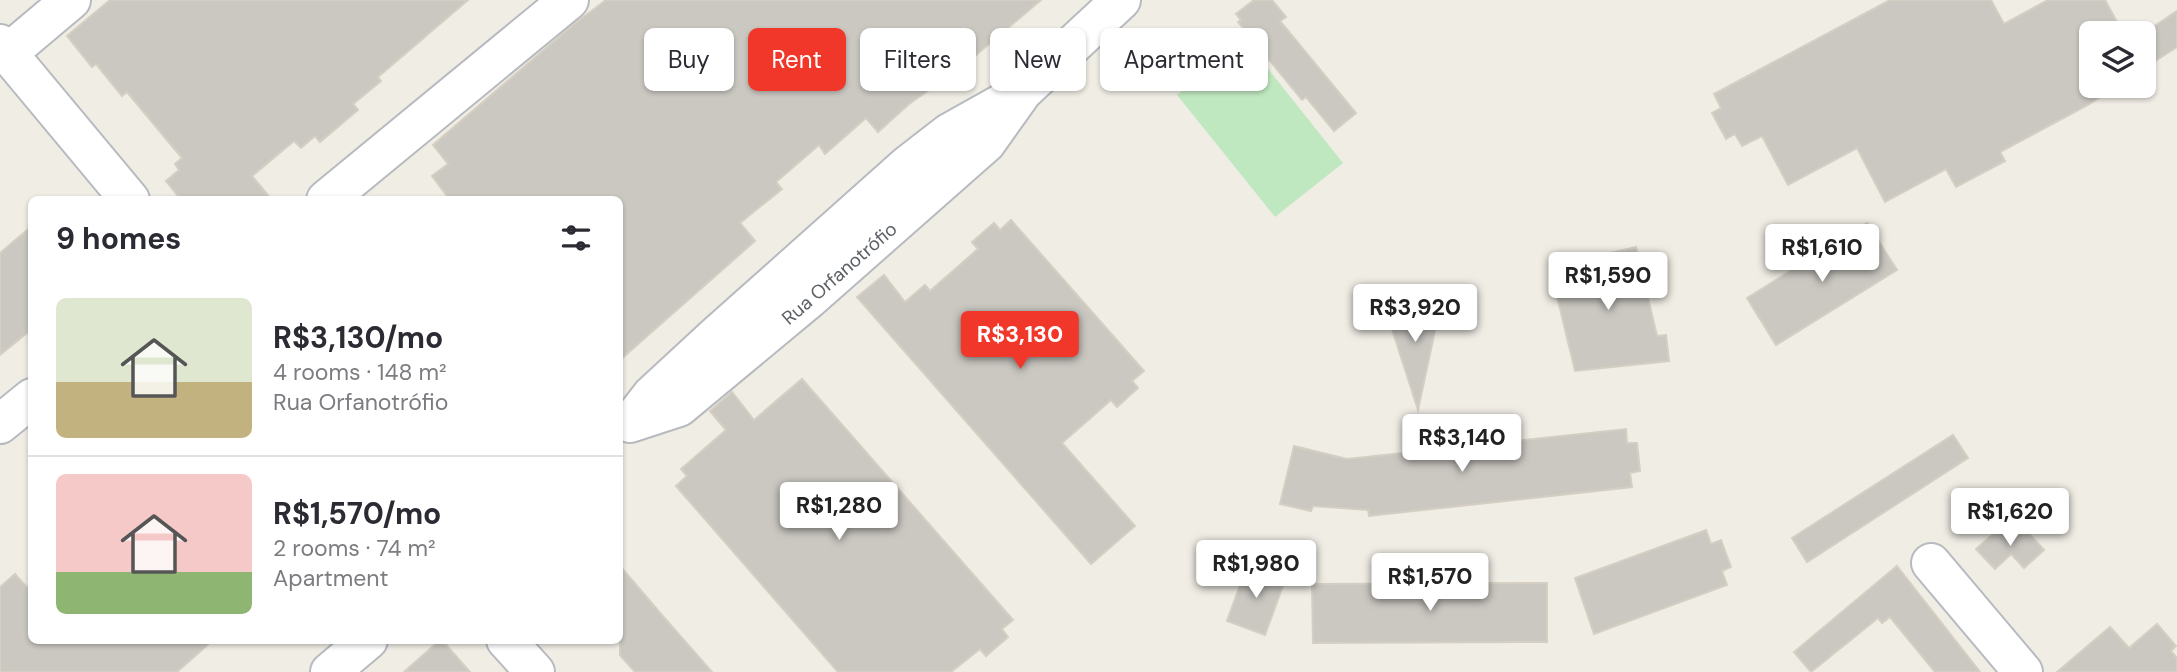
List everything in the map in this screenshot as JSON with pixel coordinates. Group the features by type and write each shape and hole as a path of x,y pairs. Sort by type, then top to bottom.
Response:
{"street":[{"path":"71,0 4,49 127,196"},
{"path":"331,196 569,0"},
{"name":"Rua Orfanotrófio","path":"625,428 679,407 809,299 986,143 1023,91 1121,0"},
{"path":"0,424 28,400"},
{"path":"1931,563 2022,672"},
{"path":"330,672 363,644"},
{"path":"510,644 535,672"}],"green space":[{"path":"1268,69 1343,163 1275,217 1177,95 1182,91 1268,91"}],"building":[{"path":"110,0 468,0 378,77 381,81 353,104 358,110 320,142 315,136 301,148 294,141 252,176 269,196 178,196 166,181 179,170 175,164 182,158 127,92 122,96 96,64 92,67 67,36"},
{"path":"606,0 1041,0 1008,28 990,28 990,43 976,55 976,28 860,28 860,91 928,91 878,132 866,118 825,154 819,145 776,182 782,189 740,223 755,241 623,357 623,196 447,196 432,176 448,164 433,145 574,24"},
{"path":"1254,0 1272,0 1286,17 1280,21 1356,113 1334,131 1306,97 1302,100 1268,59 1268,28 1243,28 1236,14"},
{"path":"1890,0 1991,0 2004,24 2048,0 2105,0 2116,21 2079,21 2079,98 2099,98 2000,152 2005,161 1956,187 1946,169 1885,202 1857,148 1788,185 1762,136 1742,146 1735,134 1726,139 1712,113 1721,108 1714,94"},
{"path":"2177,11 2177,47 2156,60 2156,25"},
{"path":"1011,220 1144,371 1132,381 1138,388 1117,407 1111,400 1062,443 1135,526 1091,564 857,297 884,275 905,302 925,285 930,291 978,249 972,242 994,223 1000,230"},
{"path":"1867,223 1897,270 1776,345 1747,298"},
{"path":"28,229 28,332 0,355 0,253"},
{"path":"1636,247 1657,336 1666,335 1669,361 1575,371 1550,267"},
{"path":"1415,303 1430,311 1436,326 1418,410 1391,326 1397,310"},
{"path":"802,379 1013,620 1002,629 1008,637 986,656 980,649 951,672 838,672 676,486 687,476 681,469 726,430 710,411 732,392 754,420"},
{"path":"1626,429 1627,443 1637,443 1640,471 1630,473 1632,487 1369,516 1368,510 1313,506 1311,511 1280,504 1294,446 1347,459"},
{"path":"1953,435 1968,458 1807,562 1792,538"},
{"path":"2002,526 2013,539 2025,529 2044,550 2024,568 2011,554 1995,569 1976,549"},
{"path":"1706,530 1711,544 1721,540 1731,567 1722,571 1727,585 1594,634 1575,578"},
{"path":"1247,566 1285,580 1265,635 1227,621"},
{"path":"1897,566 1980,672 1935,672 1890,617 1882,623 1878,618 1811,672 1794,652"},
{"path":"623,569 712,672 635,672 620,655 620,644 623,644"},
{"path":"15,574 28,589 28,644 208,644 177,672 0,672 0,587"},
{"path":"1547,583 1547,642 1313,643 1312,584"},
{"path":"2157,624 2176,646 2171,651 2177,658 2177,672 2057,672 2110,627 2129,648"},
{"path":"436,644 446,644 470,672 404,672"}]}
